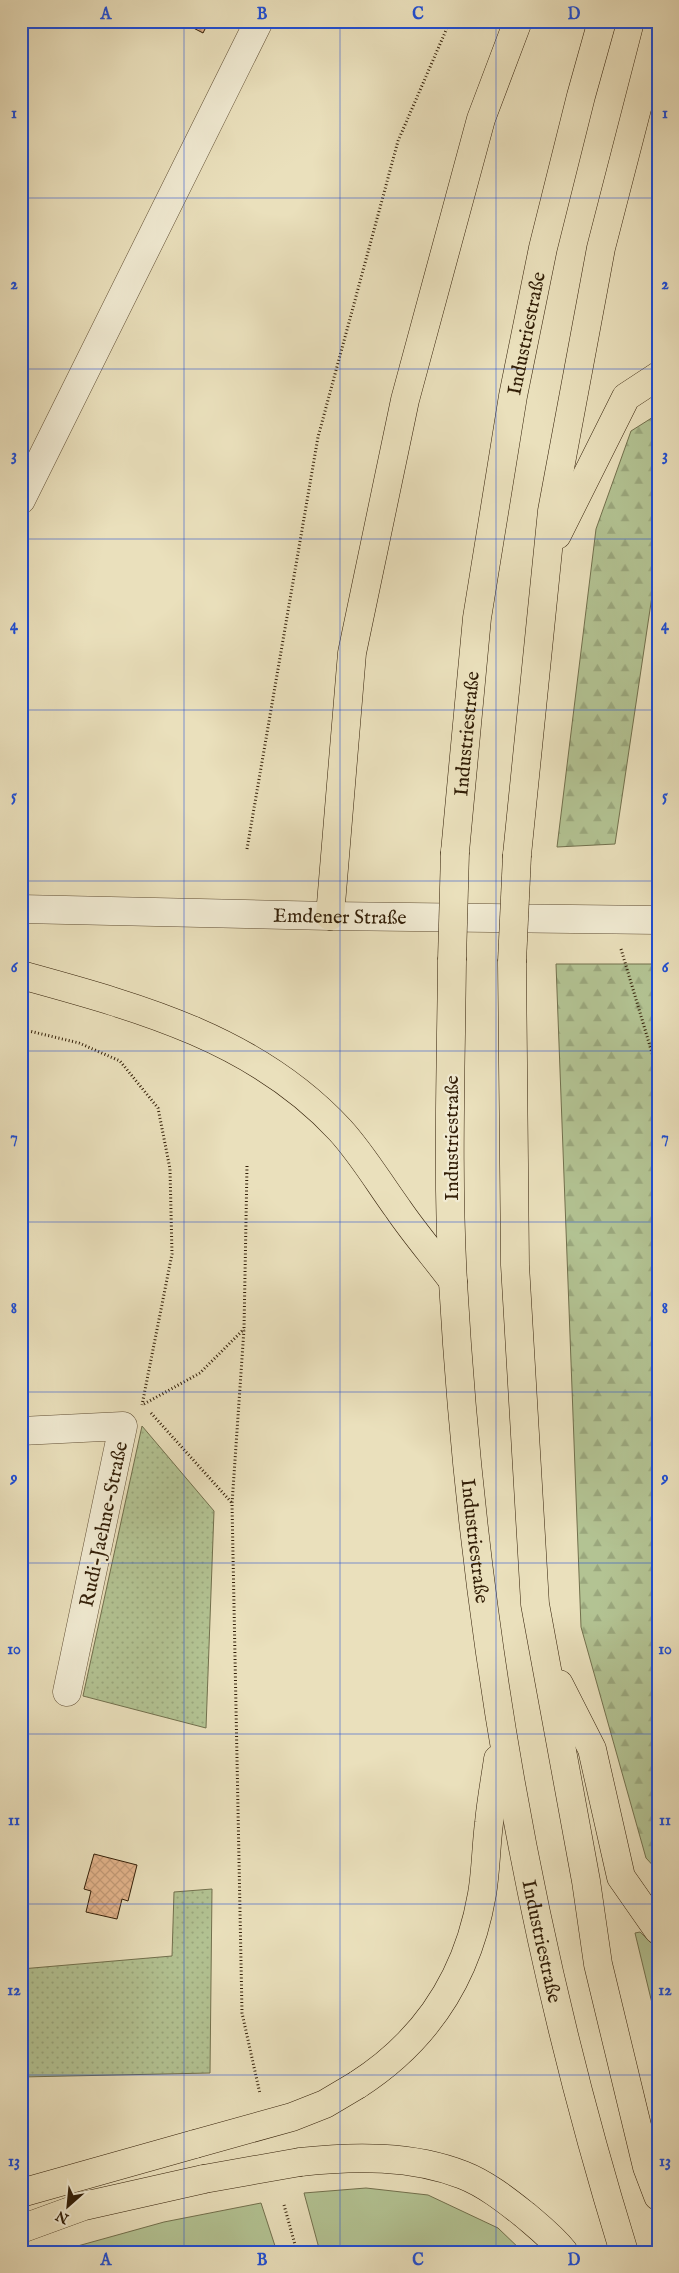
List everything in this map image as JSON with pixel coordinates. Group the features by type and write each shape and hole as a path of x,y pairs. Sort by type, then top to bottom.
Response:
{"highway":[{"path":"330,916 352,654 405,400 481,119 518,21"},
{"name":"Industriestraße","path":"602,21 543,248 513,396 477,618 456,852 452,960 450,1120 453,1281 472,1510 501,1735 530,1891 570,2067 624,2252"},
{"path":"658,27 601,248 552,511 517,855 512,962 515,1265 535,1604 586,1881 598,1964 647,2167 658,2196"},
{"path":"547,554 626,397 658,376"},
{"path":"21,975 141,1011 203,1034 244,1053 271,1071 300,1092 340,1130 453,1281"},
{"path":"544,1656 592,1749 621,1876 658,1930"},
{"path":"21,2193 292,2117 325,2104 380,2070 428,2023 454,1983 470,1940 482,1894 489,1819 501,1735"},
{"path":"21,2229 84,2206 204,2180 300,2162 337,2158 390,2159 425,2164 464,2176 504,2198 552,2238 564,2252"}],"street":[{"path":"21,500 259,21"},
{"name":"Emdener Straße","path":"21,908 330,916 658,920"},
{"name":"Rudi-Jaehne-Straße","path":"21,1432 124,1426 67,1692"}],"path":[{"path":"247,849 318,438 398,141 450,21"},
{"path":"621,920 621,948 658,1073"},
{"path":"21,1029 79,1043 120,1061 158,1108 170,1169 172,1254 143,1403"},
{"path":"247,1166 244,1329 232,1504 242,2013 260,2096"},
{"path":"124,1426 143,1403 200,1373 244,1329"},
{"path":"143,1403 232,1504"},
{"path":"284,2205 297,2252"}],"green space":[{"path":"658,414 658,556 615,844 557,847 596,529 631,431"},
{"path":"556,964 658,964 658,1871 646,1858 581,1627"},
{"path":"142,1426 214,1511 206,1728 83,1696"},
{"path":"212,1889 210,2073 21,2077 21,1969 172,1956 174,1892"},
{"path":"640,1932 658,1949 658,2028 635,1933"},
{"path":"366,2188 428,2195 498,2228 523,2252 320,2252 304,2193"},
{"path":"261,2203 277,2252 56,2252 164,2222"}],"building":[{"path":"180,21 209,21 203,33"},
{"path":"94,1854 137,1865 128,1901 122,1899 117,1919 86,1912 91,1891 84,1889"}]}
